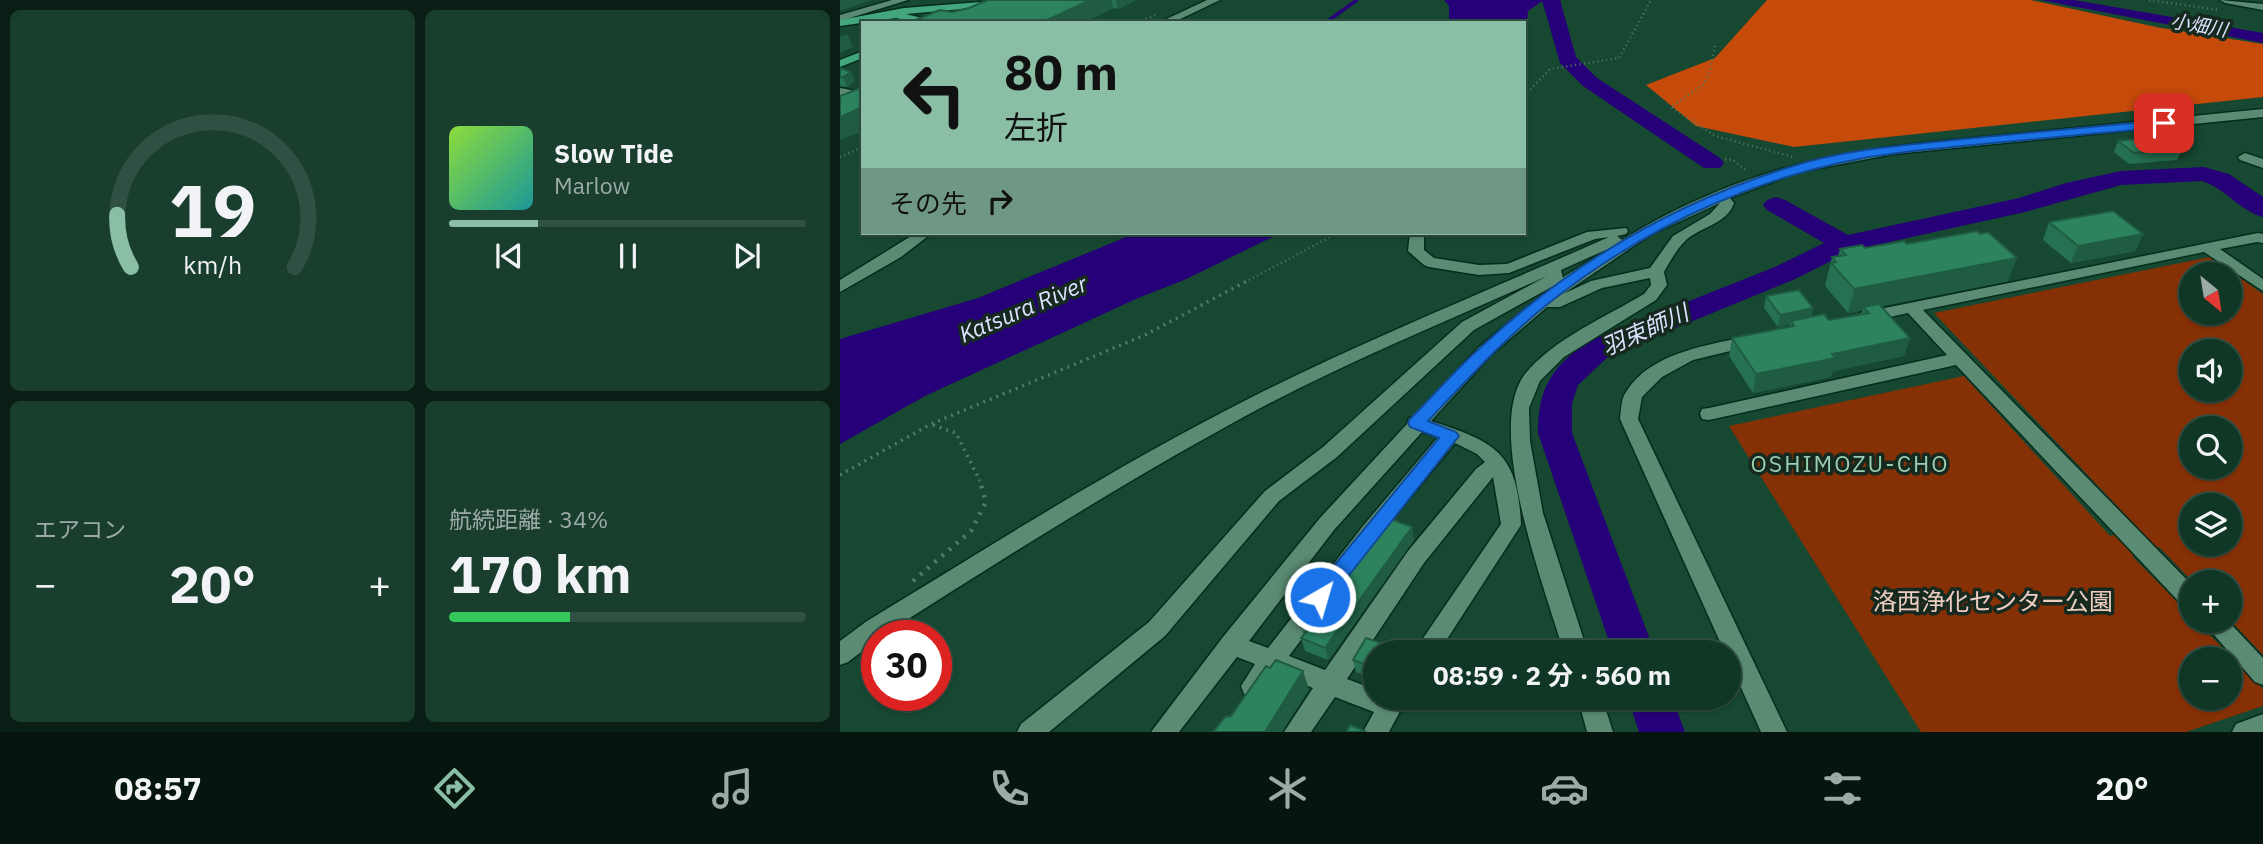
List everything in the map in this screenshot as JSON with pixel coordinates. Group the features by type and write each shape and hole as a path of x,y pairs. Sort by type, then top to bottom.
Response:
{"main road":[{"path":"883,16 904,11 984,9"},
{"path":"945,21 984,9"},
{"path":"840,20 907,16 929,21"},
{"path":"840,64 861,55"}],"street":[{"path":"840,20 903,0"},
{"path":"1168,21 1215,0"},
{"path":"2225,0 2263,8"},
{"path":"1164,732 1327,524 1416,423 1485,351 1543,300 1588,267 1645,232 1722,196 1796,169 1822,163 1902,149 2263,113"},
{"path":"2245,156 2263,164"},
{"path":"1572,640 1533,513 1520,441 1520,408 1532,377 1558,353 1650,297 1659,285 1656,272 1667,253 1683,235 1727,208 1722,196"},
{"path":"1417,235 1416,251 1429,262 1479,270 1509,268 1592,235 1626,230 1645,232"},
{"path":"840,655 875,628 1084,499 1261,400 1552,267 1616,240 1645,232"},
{"path":"840,287 922,235"},
{"path":"1843,322 2258,237 2263,239"},
{"path":"2208,248 2263,286"},
{"path":"1030,732 1157,629 1272,496 1330,452 1468,326 1555,278 1552,267"},
{"path":"1543,300 1554,304 1597,284 1656,272"},
{"path":"1912,308 2179,585"},
{"path":"1765,337 1687,356 1656,373 1633,395 1629,419 1774,732"},
{"path":"1709,414 1961,358"},
{"path":"1416,423 1483,448 1496,464 1511,506 1511,525 1434,640"},
{"path":"1242,701 1270,661 1450,436"},
{"path":"1297,732 1416,557 1483,474 1496,464"},
{"path":"2224,633 2263,674"},
{"path":"1231,644 1328,684 1363,694"},
{"path":"1376,732 1388,710"},
{"path":"1594,710 1600,732"},
{"path":"2245,732 2263,726"}],"path":[{"path":"1526,94 1550,69 1619,58 1651,0"},
{"path":"2148,0 2230,11"},
{"path":"1715,46 1704,85 1671,107 1715,136 1730,142 1822,163"},
{"path":"840,157 861,148"},
{"path":"1725,159 1733,160 1748,171"},
{"path":"840,475 931,424 1145,335 1334,235"},
{"path":"911,583 971,531 986,502 976,469 956,433 931,424"}],"green space":[{"name":"洛西浄化センター公園","path":"2210,257 2217,262 2185,262"},
{"name":"洛西浄化センター公園","path":"2179,263 2179,326 2242,326 2242,279 2263,294 2263,655 2242,633 2242,570 2181,570 2159,547 2132,556 2179,604 2179,633 2208,633 2222,647 2179,647 2179,710 2242,710 2242,668 2263,689 2263,706 2186,732 1921,732 1729,426 1964,376 2110,536 2138,528 1934,313"}],"shaded area":[{"path":"1767,0 2031,0 2161,28 2263,44 2263,97 1794,147 1696,126 1646,85 1715,58"}],"water":[{"path":"1444,0 1560,0 1561,3 1541,2 1528,11 1526,30 1526,21 1449,21 1449,6"},
{"name":"小畑川","path":"2041,0 2074,0 2263,33 2263,43"},
{"name":"Katsura River","path":"1131,235 1277,235 1184,280 1138,298 925,396 840,444 840,339 978,298"}],"building":[{"path":"988,0 1090,0 1045,21 913,21 940,10 952,12"},
{"path":"840,68 851,72 840,77"},
{"path":"861,88 861,108 840,117 840,96"},
{"path":"2164,136 2182,149 2134,153 2118,141"},
{"path":"2113,211 2143,234 2078,246 2049,222"},
{"path":"1977,231 1980,234 1988,232 2017,258 1854,289 1831,263 1836,262 1832,257 1846,255 1840,249 1862,245 1865,248 1904,241 1907,244"},
{"path":"1799,290 1813,308 1780,315 1766,296"},
{"path":"1879,304 1910,338 1832,354 1836,358 1756,374 1732,338 1794,326 1791,321 1824,314 1829,320 1869,313 1863,307"},
{"path":"1388,518 1412,527 1325,648 1301,638 1308,630 1301,627"},
{"path":"1363,643 1363,663 1353,660"},
{"path":"1276,660 1303,671 1265,732 1213,732 1225,717 1231,716 1266,666 1270,668"},
{"path":"1350,725 1365,731 1346,732"}],"waterway":[{"path":"1328,21 1357,0"},
{"name":"羽束師川","path":"1551,0 1567,59 1590,82 1712,163"},
{"path":"1844,244 2025,204 2075,188 2121,178 2204,174 2220,179 2263,209"},
{"path":"1776,205 1844,244"},
{"name":"羽束師川","path":"1629,640 1555,433 1556,404 1563,383 1577,366 1599,348 1785,273 1844,244"},
{"name":"羽束師川","path":"1654,710 1662,732"}],"district":[{"name":"OSHIMOZU-CHO","path":"1850,464"}],"route":[{"path":"1320,597 1450,436 1416,423 1485,351 1543,300 1584,270 1645,232 1722,196 1796,169 1822,163 1902,149 2164,123"}]}
